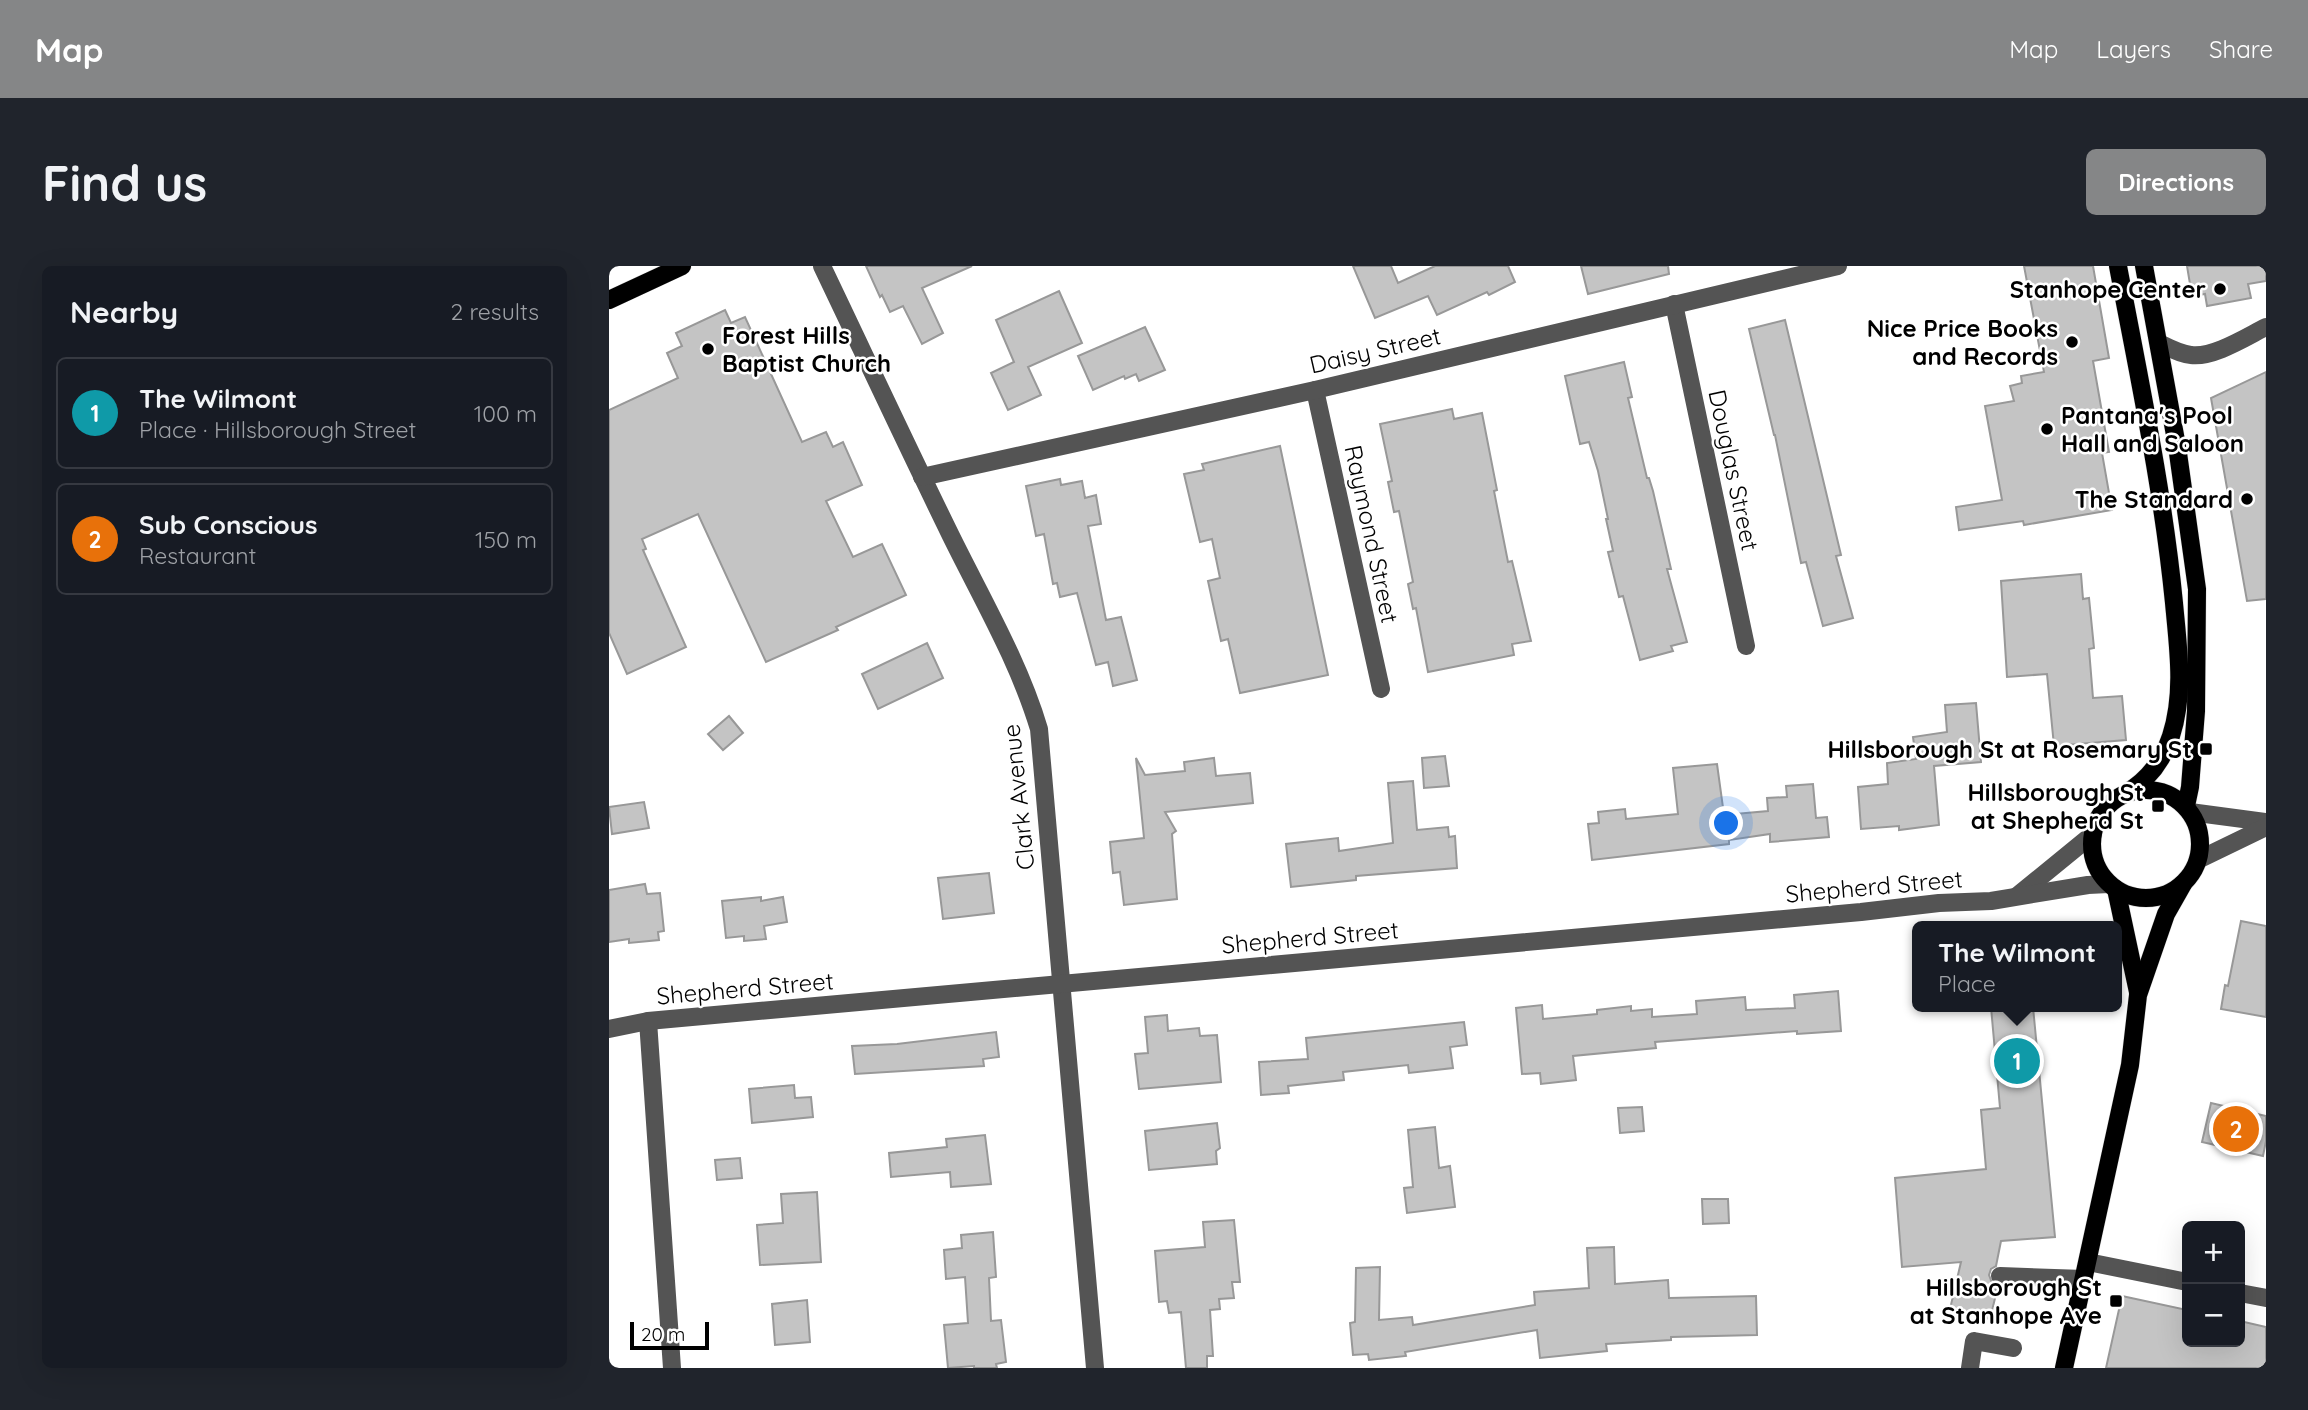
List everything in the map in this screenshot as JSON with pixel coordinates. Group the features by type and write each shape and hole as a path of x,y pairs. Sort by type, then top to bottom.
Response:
{"main road":[{"path":"609,300 682,266"},
{"path":"2118,266 2155,459 2171,573 2180,665 2177,710 2166,748 2143,783 2105,808 2093,834 2092,851 2099,872 2113,886 2128,895 2158,897 2183,884"},
{"path":"2144,266 2177,446 2197,594 2196,711 2188,809"},
{"path":"2064,1368 2130,1065 2139,995 2166,914 2198,860 2200,844 2198,827 2188,809 2174,797 2158,790 2126,793"},
{"path":"2113,886 2121,921"},
{"path":"2122,924 2139,995"}],"street":[{"name":"Clark Avenue","path":"822,266 1010,656 1031,701 1039,729 1095,1368"},
{"name":"Daisy Street","path":"922,477 1315,390 1815,269 1838,266"},
{"name":"Douglas Street","path":"1674,304 1747,646"},
{"path":"2159,343 2189,355 2198,355 2220,349 2266,327"},
{"name":"Raymond Street","path":"1315,390 1381,690"},
{"path":"2188,809 2266,824"},
{"path":"2198,860 2266,824"},
{"path":"2015,897 2093,834"},
{"name":"Shepherd Street","path":"609,1029 648,1021 1939,903 1991,901 2088,885 2113,886"},
{"path":"648,1021 672,1368"},
{"path":"2000,1276 2086,1271 2182,1281"},
{"path":"2245,1294 2266,1298"},
{"path":"1970,1368 1974,1341 2013,1348"}],"building":[{"path":"866,266 972,266 922,288 943,333 922,344 903,306 890,312"},
{"path":"1353,266 1391,266 1398,283 1435,266 1508,266 1515,282 1437,315 1428,296 1375,318"},
{"path":"1581,266 1668,266 1669,274 1588,294"},
{"path":"2024,266 2093,266 2109,358 2093,361 2109,452 2102,453 2112,510 2024,525 2023,521 1959,530 1956,507 2002,500 1985,406 2014,401 2010,386 2022,383 2021,376 2044,372"},
{"name":"Stanhope Center","path":"2187,266 2266,266 2266,281 2248,284 2251,298 2207,306 2205,294 2192,296"},
{"path":"1059,291 1082,343 1028,367 1041,395 1008,410 991,373 1014,362 996,320"},
{"path":"725,310 731,323 745,317 802,442 826,432 833,447 843,442 862,485 826,501 853,557 882,544 906,595 836,627 838,630 766,662 698,514 642,539 646,549 643,550 686,647 627,674 609,633 609,410 678,378 667,353 682,346 676,333"},
{"path":"1785,320 1841,555 1836,556 1853,618 1823,626 1806,562 1801,563 1775,435 1749,329"},
{"path":"1145,327 1165,370 1139,381 1136,374 1125,379 1124,376 1093,390 1078,356"},
{"path":"1624,362 1632,397 1628,398 1647,478 1653,491 1671,569 1667,569 1687,642 1671,646 1673,651 1640,660 1623,596 1619,597 1608,552 1613,551 1598,471 1589,442 1580,444 1565,376"},
{"name":"The Standard","path":"2266,372 2266,599 2247,601 2211,398"},
{"path":"1452,409 1454,419 1482,413 1508,562 1512,561 1531,641 1512,644 1514,655 1428,672 1416,608 1413,609 1408,584 1413,582 1399,511 1394,512 1388,482 1392,481 1380,424"},
{"path":"1280,446 1328,675 1240,693 1228,639 1221,641 1208,581 1220,578 1212,539 1200,542 1184,474 1204,470 1202,464"},
{"path":"1060,479 1061,485 1082,481 1085,498 1096,495 1101,524 1088,526 1106,620 1121,617 1137,680 1113,686 1108,662 1096,665 1077,593 1060,597 1057,583 1053,584 1044,534 1036,536 1026,486"},
{"path":"2081,574 2083,599 2089,598 2094,648 2089,649 2093,698 2122,696 2126,740 2054,746 2047,674 2007,677 2001,581"},
{"path":"927,643 943,678 878,709 862,674"},
{"path":"1976,703 1981,762 1934,766 1939,825 1899,830 1899,826 1861,829 1858,787 1888,784 1887,763 1916,759 1913,737 1947,732 1945,705"},
{"path":"729,716 743,733 723,750 708,734"},
{"path":"1445,756 1449,786 1424,788 1422,758"},
{"path":"1136,758 1145,775 1185,771 1184,762 1214,758 1216,776 1250,773 1253,803 1165,812 1176,831 1172,834 1177,899 1124,905 1120,872 1113,873 1110,842 1144,838"},
{"path":"1717,764 1724,815 1768,811 1767,798 1787,797 1786,786 1813,784 1816,818 1827,817 1829,837 1770,842 1770,834 1729,840 1729,844 1592,860 1588,824 1599,823 1598,812 1625,809 1626,819 1678,814 1673,768"},
{"path":"1413,781 1417,830 1448,827 1449,837 1455,836 1457,868 1356,876 1356,880 1291,887 1286,844 1338,838 1339,851 1393,843 1388,783"},
{"path":"644,802 649,828 612,834 609,807"},
{"path":"989,873 994,913 943,919 938,878"},
{"path":"645,884 647,894 660,893 664,931 658,932 659,940 629,943 629,939 609,942 609,890"},
{"path":"761,897 761,901 783,897 787,922 764,926 766,939 744,941 744,936 726,938 722,901"},
{"path":"2241,921 2266,926 2266,1017 2221,1009"},
{"path":"1838,991 1841,1031 1797,1034 1797,1031 1655,1042 1656,1048 1573,1056 1576,1080 1541,1084 1540,1073 1522,1074 1516,1008 1542,1005 1543,1019 1597,1014 1597,1010 1631,1006 1631,1011 1652,1009 1652,1017 1697,1014 1696,1001 1745,997 1746,1010 1795,1008 1794,995"},
{"path":"1991,1012 2033,1012 2055,1237 2001,1241 1996,1266 1991,1269 1989,1275 1991,1288 1997,1290 1990,1319 1950,1309 1961,1262 1902,1267 1895,1178 1986,1169 1981,1110 2000,1108"},
{"path":"1167,1015 1168,1031 1199,1028 1200,1036 1217,1035 1221,1082 1139,1089 1135,1054 1148,1053 1145,1017"},
{"path":"1464,1022 1467,1045 1450,1047 1453,1068 1409,1073 1408,1065 1343,1072 1344,1080 1288,1086 1289,1093 1261,1095 1259,1062 1308,1059 1306,1038"},
{"path":"996,1032 999,1057 983,1059 984,1066 855,1074 852,1046 897,1044"},
{"path":"794,1085 795,1098 811,1097 813,1117 752,1123 749,1089"},
{"path":"2211,1103 2266,1116 2263,1156 2202,1142"},
{"path":"1642,1107 1644,1131 1620,1133 1618,1108"},
{"path":"1217,1123 1220,1148 1216,1151 1217,1164 1149,1170 1145,1131"},
{"path":"1435,1127 1439,1168 1450,1166 1455,1207 1407,1213 1404,1188 1413,1187 1408,1130"},
{"path":"985,1135 991,1184 951,1187 950,1172 891,1177 889,1153 947,1147 946,1139"},
{"path":"740,1158 742,1178 717,1180 715,1160"},
{"path":"817,1192 821,1262 760,1265 757,1225 783,1223 781,1194"},
{"path":"1702,1199 1728,1199 1729,1223 1703,1224"},
{"path":"1234,1220 1240,1282 1232,1282 1234,1298 1219,1299 1220,1309 1210,1310 1213,1356 1207,1356 1207,1368 1186,1368 1181,1312 1169,1313 1167,1301 1159,1302 1155,1251 1205,1247 1203,1222"},
{"path":"993,1232 996,1277 989,1278 991,1321 1001,1320 1006,1362 996,1364 997,1368 948,1368 944,1325 968,1323 965,1277 946,1279 944,1250 962,1248 961,1235"},
{"path":"1614,1247 1615,1284 1668,1280 1669,1298 1756,1296 1757,1335 1671,1337 1671,1340 1606,1344 1607,1351 1540,1358 1537,1330 1405,1352 1406,1356 1369,1360 1368,1354 1353,1355 1350,1323 1355,1322 1356,1268 1380,1267 1379,1320 1412,1317 1413,1325 1535,1305 1534,1292 1589,1288 1587,1248"},
{"path":"2122,1296 2182,1309 2182,1347 2245,1347 2245,1322 2266,1327 2266,1368 2106,1368"},
{"path":"807,1300 810,1342 775,1345 772,1304"}],"place":[{"name":"Stanhope Center","path":"2220,289"},
{"name":"Nice Price Books and Records","path":"2072,342"},
{"name":"Forest Hills Baptist Church","path":"708,349"},
{"name":"Pantana's Pool Hall and Saloon","path":"2047,429"},
{"name":"The Standard","path":"2247,499"},
{"name":"Hillsborough St at Rosemary St","path":"2206,749"},
{"name":"Hillsborough St at Shepherd St","path":"2158,806"},
{"name":"The Wilmont","path":"2017,1061"},
{"name":"Sub Conscious","path":"2236,1129"},
{"name":"Hillsborough St at Stanhope Ave","path":"2116,1301"}]}
